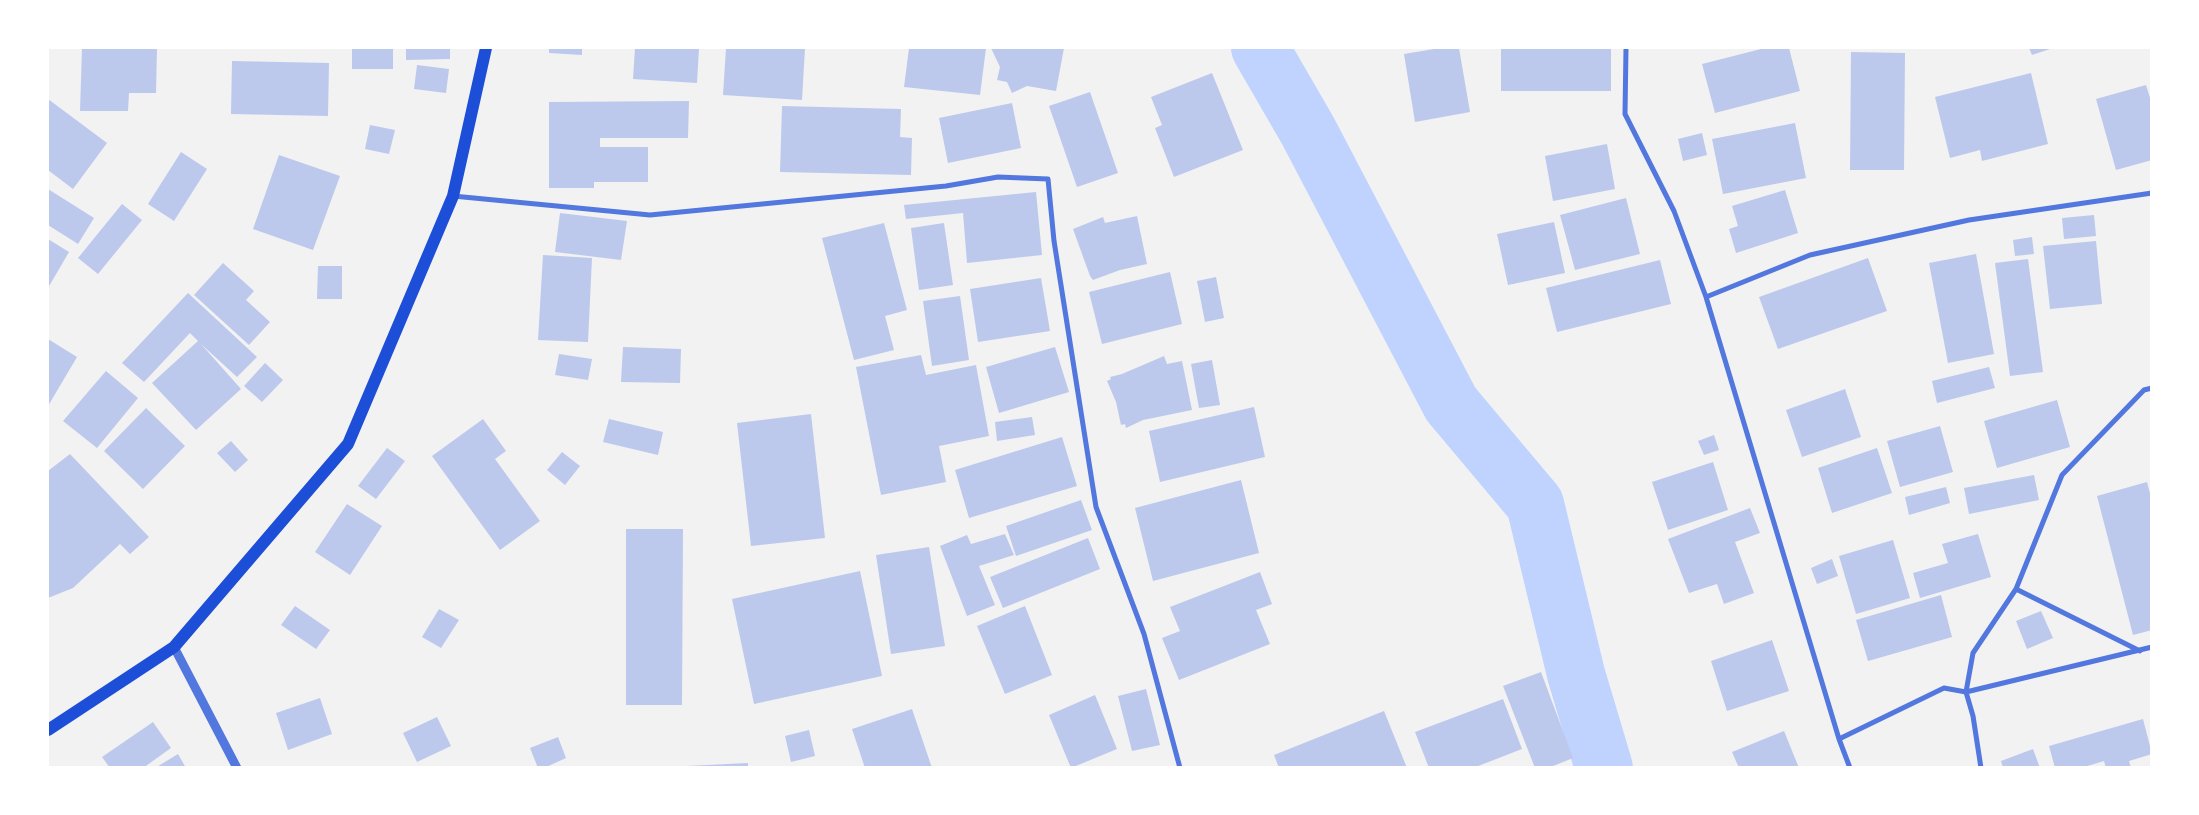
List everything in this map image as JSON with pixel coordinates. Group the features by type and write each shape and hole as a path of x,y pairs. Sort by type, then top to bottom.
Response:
{"main road":[{"path":"48,730 174,646 348,444 453,196 486,48"}],"street":[{"path":"1626,48 1625,114 1674,211 1706,297 1839,739 1850,768"},
{"path":"453,196 650,215 946,186 998,177 1048,179 1054,241 1096,507 1144,634 1180,768"},
{"path":"1706,297 1810,256 1969,220 2152,193"},
{"path":"1981,768 1973,716 1966,692 1973,653 2016,590 2062,475 2144,390 2152,388"},
{"path":"2016,590 2140,651"},
{"path":"174,646 237,768"},
{"path":"1839,739 1944,688 1966,692 2152,647"}],"building":[{"path":"82,48 157,48 156,93 129,93 128,111 80,111"},
{"path":"352,48 393,48 393,69 352,69"},
{"path":"406,48 450,48 450,59 406,60"},
{"path":"549,48 582,48 582,55 549,53"},
{"path":"635,48 699,48 697,83 633,79"},
{"path":"726,48 805,48 802,100 723,95"},
{"path":"909,48 986,48 980,95 904,87"},
{"path":"991,48 1064,48 1056,91 1027,86 1012,93 1007,82 997,80 1000,67"},
{"path":"1440,48 1459,48 1470,112 1415,122 1404,54"},
{"path":"1501,48 1611,48 1611,91 1501,91"},
{"path":"1765,48 1789,48 1800,91 1715,113 1702,64"},
{"path":"2029,48 2053,48 2032,55"},
{"path":"1851,52 1905,53 1904,170 1850,170"},
{"path":"232,61 329,63 328,116 231,114"},
{"path":"417,65 449,69 446,93 414,89"},
{"path":"1212,73 1243,150 1174,177 1155,128 1162,125 1151,97"},
{"path":"2031,73 2048,144 1982,161 1980,150 1950,158 1935,97"},
{"path":"2146,85 2152,104 2152,160 2116,170 2096,99"},
{"path":"1090,92 1118,173 1077,187 1049,106"},
{"path":"48,99 107,143 73,189 48,170"},
{"path":"689,101 688,138 600,138 600,147 648,147 648,182 594,182 594,188 549,188 549,102"},
{"path":"1012,103 1021,148 948,163 939,118"},
{"path":"782,106 901,109 900,137 912,138 911,175 780,172"},
{"path":"1795,123 1806,178 1723,194 1712,139"},
{"path":"370,125 395,130 389,154 365,149"},
{"path":"1702,133 1707,155 1683,161 1678,139"},
{"path":"1607,144 1615,189 1553,201 1545,156"},
{"path":"181,152 207,169 174,221 148,204"},
{"path":"279,155 340,176 313,250 253,229"},
{"path":"48,189 94,218 78,244 48,225"},
{"path":"1785,190 1798,233 1736,253 1729,229 1738,226 1732,206"},
{"path":"1036,192 1042,255 967,263 963,213 906,219 904,205"},
{"path":"1626,198 1640,254 1575,270 1560,215"},
{"path":"122,204 142,220 98,274 78,258"},
{"path":"560,213 627,221 621,260 555,252"},
{"path":"2094,215 2096,236 2064,239 2062,218"},
{"path":"1137,216 1147,264 1120,270 1093,280 1073,229 1103,217 1105,223"},
{"path":"1554,222 1565,273 1508,285 1497,234"},
{"path":"884,223 907,310 885,316 894,350 854,360 822,238"},
{"path":"944,223 953,285 919,290 911,228"},
{"path":"2032,237 2034,254 2015,256 2013,240"},
{"path":"48,239 69,252 48,288"},
{"path":"2096,241 2102,304 2050,309 2043,246"},
{"path":"1976,254 1994,354 1948,363 1929,263"},
{"path":"543,255 592,258 588,342 538,340"},
{"path":"1868,258 1887,311 1778,349 1759,297"},
{"path":"2028,259 2043,372 2010,376 1995,263"},
{"path":"1660,260 1671,304 1557,332 1546,288"},
{"path":"223,263 254,291 246,300 270,322 249,345 194,295"},
{"path":"318,266 342,266 342,299 317,299"},
{"path":"1170,272 1182,324 1102,344 1089,292"},
{"path":"1216,277 1224,318 1205,322 1197,281"},
{"path":"1041,278 1050,331 978,342 970,289"},
{"path":"188,293 257,357 237,377 201,344 241,389 196,430 152,383 198,341 190,333 144,382 122,363"},
{"path":"960,296 969,360 932,366 923,301"},
{"path":"48,339 77,357 48,406"},
{"path":"623,347 681,349 680,383 621,382"},
{"path":"1055,347 1069,392 999,413 986,367"},
{"path":"559,354 592,359 588,380 555,375"},
{"path":"921,355 926,375 976,365 989,436 939,446 946,482 881,495 856,367"},
{"path":"1164,356 1167,364 1182,361 1192,410 1143,420 1126,428 1125,424 1121,425 1116,402 1107,381 1111,379 1110,377 1122,374"},
{"path":"1212,360 1220,405 1199,408 1191,364"},
{"path":"265,363 283,380 262,402 244,386"},
{"path":"1989,367 1995,388 1937,403 1932,381"},
{"path":"106,371 138,398 97,448 63,421"},
{"path":"1845,389 1861,437 1802,457 1786,410"},
{"path":"2057,400 2070,447 1997,468 1984,421"},
{"path":"1254,407 1265,457 1160,482 1149,431"},
{"path":"146,408 185,446 143,489 104,451"},
{"path":"811,414 825,538 751,546 737,423"},
{"path":"1032,417 1035,435 997,441 995,422"},
{"path":"483,419 506,451 495,459 540,521 500,550 432,456"},
{"path":"609,419 663,432 658,455 603,442"},
{"path":"1940,426 1953,472 1900,487 1887,441"},
{"path":"1714,435 1719,450 1704,455 1698,441"},
{"path":"1062,437 1077,486 969,518 955,470"},
{"path":"231,441 248,460 235,472 217,453"},
{"path":"387,448 405,461 376,499 358,486"},
{"path":"1877,448 1892,493 1832,513 1818,468"},
{"path":"562,452 580,466 565,485 547,470"},
{"path":"70,454 149,537 130,554 120,544 73,588 48,598 48,471"},
{"path":"1713,462 1728,510 1668,530 1652,482"},
{"path":"2034,475 2039,500 1969,514 1964,488"},
{"path":"1241,480 1259,553 1153,581 1135,508"},
{"path":"2147,482 2152,501 2152,630 2133,635 2097,496"},
{"path":"1946,487 1950,503 1909,515 1905,497"},
{"path":"1081,500 1092,530 1016,556 1006,526"},
{"path":"347,504 382,526 350,575 315,552"},
{"path":"1750,508 1760,533 1735,542 1754,593 1724,604 1717,584 1689,593 1668,539"},
{"path":"626,529 683,529 682,705 626,705"},
{"path":"1005,534 1014,555 979,566 995,605 967,616 940,546 967,535 971,544"},
{"path":"1978,534 1991,577 1920,598 1913,573 1948,563 1942,544"},
{"path":"1088,538 1100,569 1003,608 990,577"},
{"path":"1893,540 1910,598 1856,614 1839,556"},
{"path":"929,547 945,646 891,654 876,555"},
{"path":"1832,559 1838,576 1817,584 1811,568"},
{"path":"860,571 882,676 754,704 732,599"},
{"path":"1260,572 1272,604 1256,610 1270,644 1179,680 1162,638 1180,631 1170,607"},
{"path":"1941,595 1952,637 1868,661 1856,620"},
{"path":"295,606 330,630 316,649 281,625"},
{"path":"1025,606 1052,675 1005,694 977,626"},
{"path":"439,609 459,620 441,648 422,637"},
{"path":"2041,611 2053,638 2027,649 2016,621"},
{"path":"1772,640 1789,691 1727,711 1711,661"},
{"path":"1541,672 1573,758 1548,768 1535,768 1503,686"},
{"path":"1146,689 1160,745 1132,751 1118,696"},
{"path":"1095,695 1117,749 1071,768 1049,715"},
{"path":"320,698 332,734 288,750 276,713"},
{"path":"1503,699 1522,749 1473,768 1429,768 1415,732"},
{"path":"912,709 932,768 865,768 852,729"},
{"path":"1384,711 1407,768 1279,768 1274,755"},
{"path":"437,717 451,746 417,762 403,733"},
{"path":"2143,719 2152,754 2129,761 2131,768 2106,768 2104,761 2081,768 2055,768 2049,746"},
{"path":"153,722 171,748 143,768 110,768 102,757"},
{"path":"809,730 815,756 791,762 785,736"},
{"path":"1784,731 1799,768 1739,768 1732,752"},
{"path":"558,737 566,758 544,768 538,768 530,748"},
{"path":"2033,749 2040,768 2003,768 2001,761"},
{"path":"178,754 186,768 155,768"},
{"path":"748,763 748,768 687,768 687,766"}],"waterway":[{"path":"1260,48 1308,131 1451,404 1535,504 1576,674 1604,768"}]}
